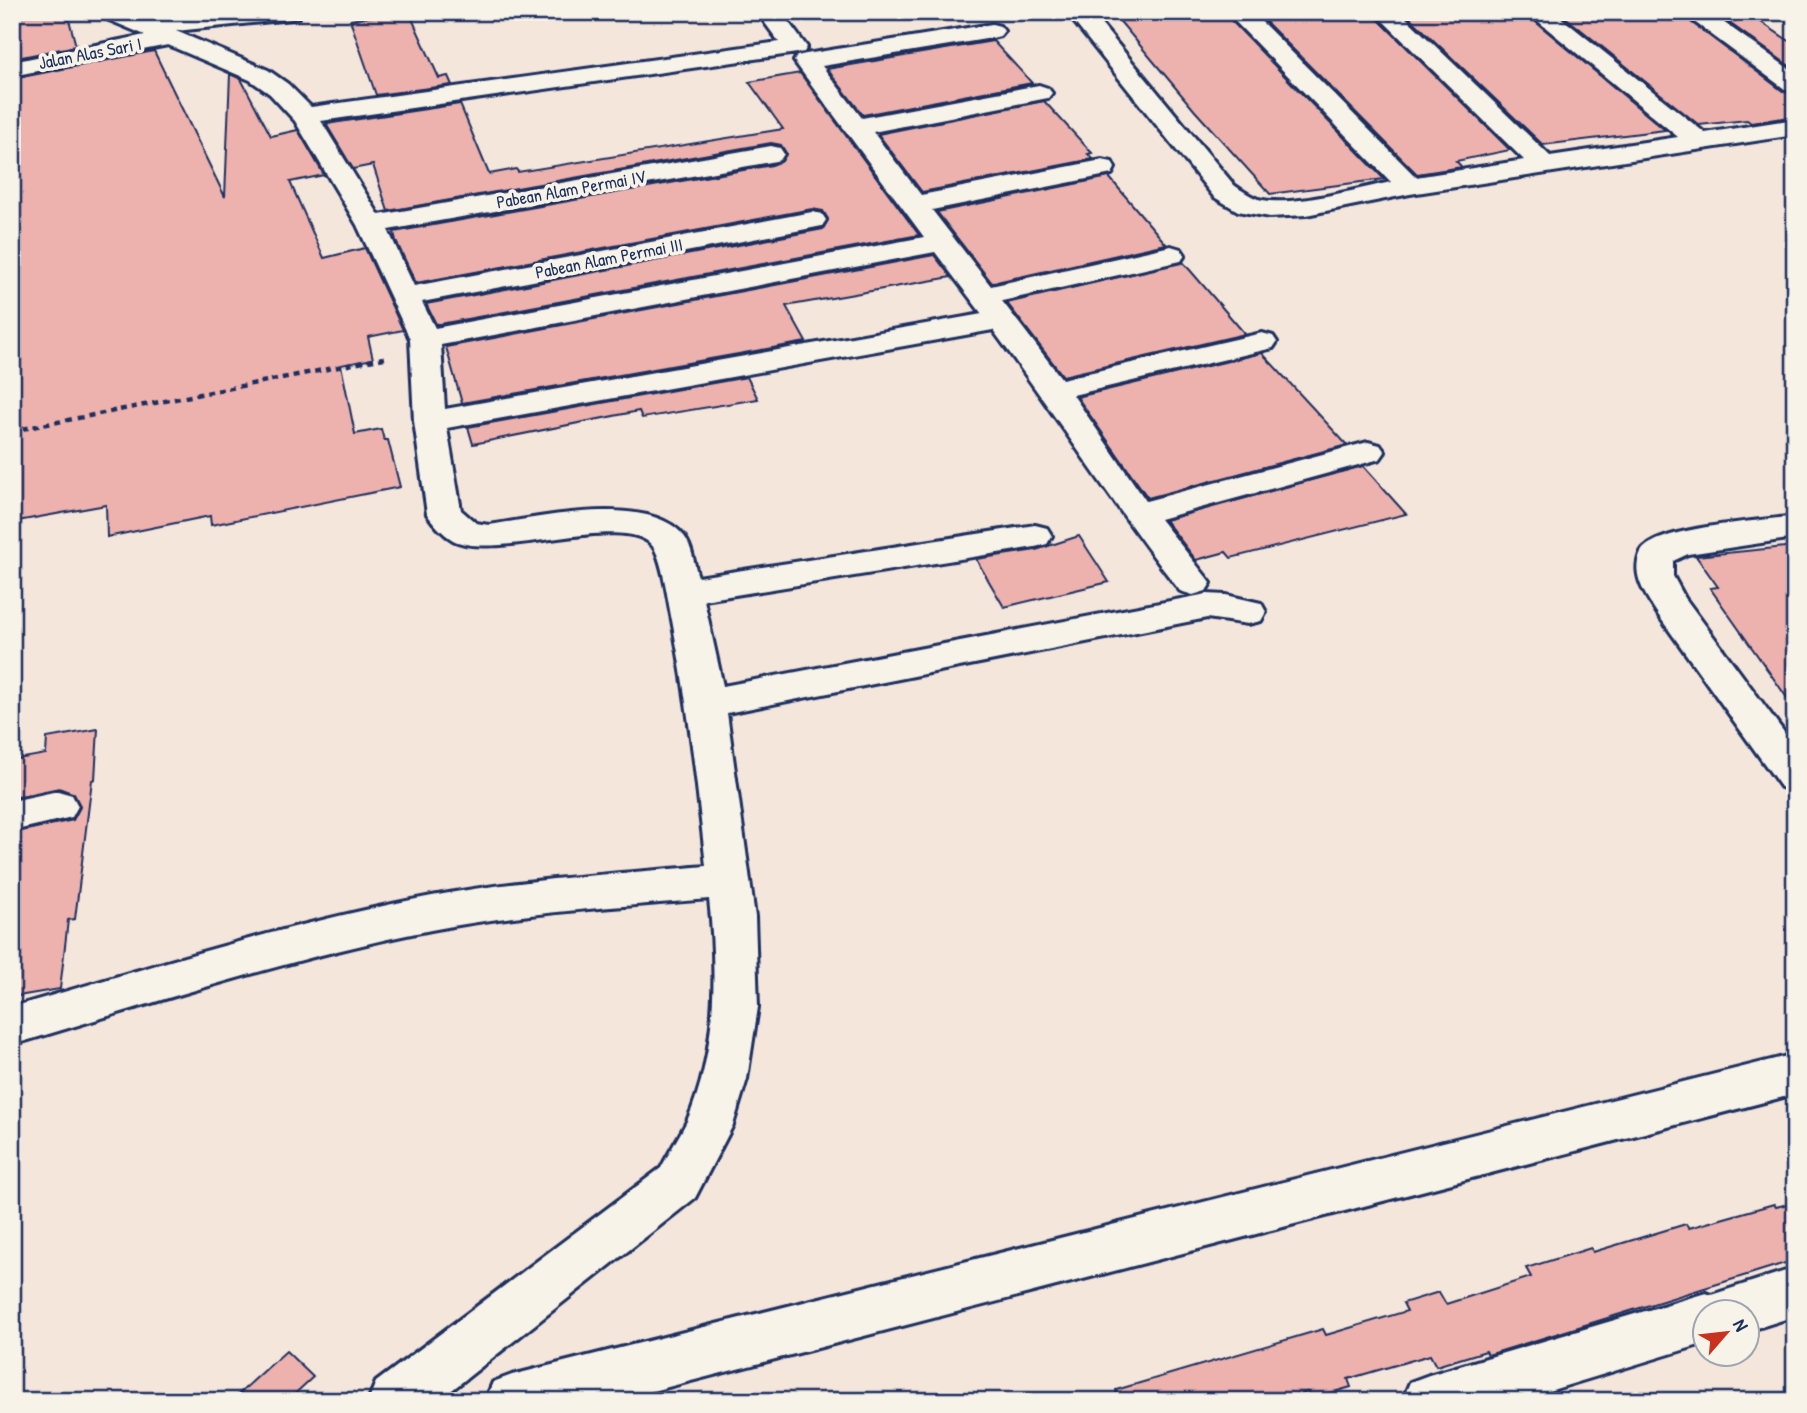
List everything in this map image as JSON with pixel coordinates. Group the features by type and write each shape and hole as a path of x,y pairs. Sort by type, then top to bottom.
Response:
{"street":[{"name":"Jalan Alas Sari I","path":"12,69 126,25 291,12"},
{"path":"305,116 795,47 769,12"},
{"path":"1078,12 1224,191 1248,205 1270,209 1306,207 1410,186 1795,127"},
{"path":"1238,12 1410,186"},
{"path":"1386,12 1545,166"},
{"path":"1539,12 1700,142"},
{"path":"1693,12 1795,85"},
{"path":"126,25 259,75 279,89 305,116 371,225 407,296 426,344 430,421 443,514 466,532 489,536 572,524 622,523 651,527 670,542 684,591 707,703 733,917 736,1007 724,1079 709,1125 678,1183 407,1399"},
{"path":"992,31 806,61 1054,390 1138,514 1193,583"},
{"path":"855,127 1039,93"},
{"name":"Pabean Alam Permai IV","path":"371,225 771,154"},
{"path":"914,205 1102,168"},
{"name":"Pabean Alam Permai III","path":"407,296 812,220"},
{"path":"426,344 942,242"},
{"path":"430,421 991,309 1171,255"},
{"path":"1054,390 1262,342"},
{"path":"1138,514 1368,452"},
{"path":"1795,527 1680,544 1657,555 1652,566 1655,578 1672,607 1795,777"},
{"path":"684,591 1035,536"},
{"path":"707,703 1207,606 1248,612"},
{"path":"12,816 58,806"},
{"path":"12,1026 301,944 435,912 510,901 728,881"},
{"path":"512,1401 1795,1074"},
{"path":"1762,1302 1795,1292"},
{"path":"1429,1401 1692,1322"}],"path":[{"path":"12,431 426,344"}],"building":[{"path":"12,12 67,12 76,46 12,59"},
{"path":"409,12 439,78 448,76 452,85 376,95 350,20"},
{"path":"1112,12 1223,12 1384,179 1270,194 1195,111"},
{"path":"1256,12 1371,12 1510,150 1456,161 1462,167 1417,174"},
{"path":"1404,12 1524,12 1665,130 1543,145"},
{"path":"1559,12 1678,12 1784,92 1795,94 1795,116 1751,123 1747,120 1699,125"},
{"path":"1714,12 1746,12 1795,45 1795,70"},
{"path":"993,41 1032,83 863,115 827,69"},
{"path":"154,51 225,197 230,74 241,79 271,136 298,130 324,175 290,182 324,258 365,248 403,330 368,337 373,359 341,365 355,434 381,429 384,440 388,440 400,487 211,525 210,516 107,537 106,505 12,522 12,79"},
{"path":"800,73 919,235 440,324 436,324 426,304 823,229 828,219 823,211 812,209 416,283 394,232 772,165 782,161 786,153 781,145 771,143 388,211 373,165 353,169 326,124 460,104 489,174 516,169 518,172 783,129 749,82"},
{"path":"1044,101 1092,153 1088,154 1093,159 922,192 878,134"},
{"path":"1109,177 1166,244 992,283 937,212"},
{"path":"934,255 951,277 786,306 806,342 462,403 446,347"},
{"path":"1183,262 1245,334 1063,376 1007,303"},
{"path":"1262,353 1347,445 1148,498 1077,397"},
{"path":"747,377 758,399 642,418 639,411 473,444 468,427"},
{"path":"1363,466 1406,514 1231,558 1226,552 1196,560 1165,520"},
{"path":"1079,536 1109,582 1004,607 976,559 1036,550"},
{"path":"1795,546 1795,709 1710,588 1718,587 1696,556"},
{"path":"98,729 95,779 92,780 75,919 68,920 60,989 12,997 12,833 73,820 80,807 74,794 59,788 12,798 12,760 46,754 47,738"},
{"path":"1795,1202 1795,1260 1488,1355 1486,1351 1436,1366 1430,1355 1348,1379 1351,1387 1310,1399 1307,1392 1278,1401 1117,1401 1116,1390 1323,1329 1326,1335 1407,1311 1403,1303 1439,1292 1446,1304 1531,1277 1526,1268 1591,1248 1593,1252 1686,1224 1689,1228 1774,1204 1776,1207"},
{"path":"286,1351 313,1377 287,1401 231,1401"}]}
